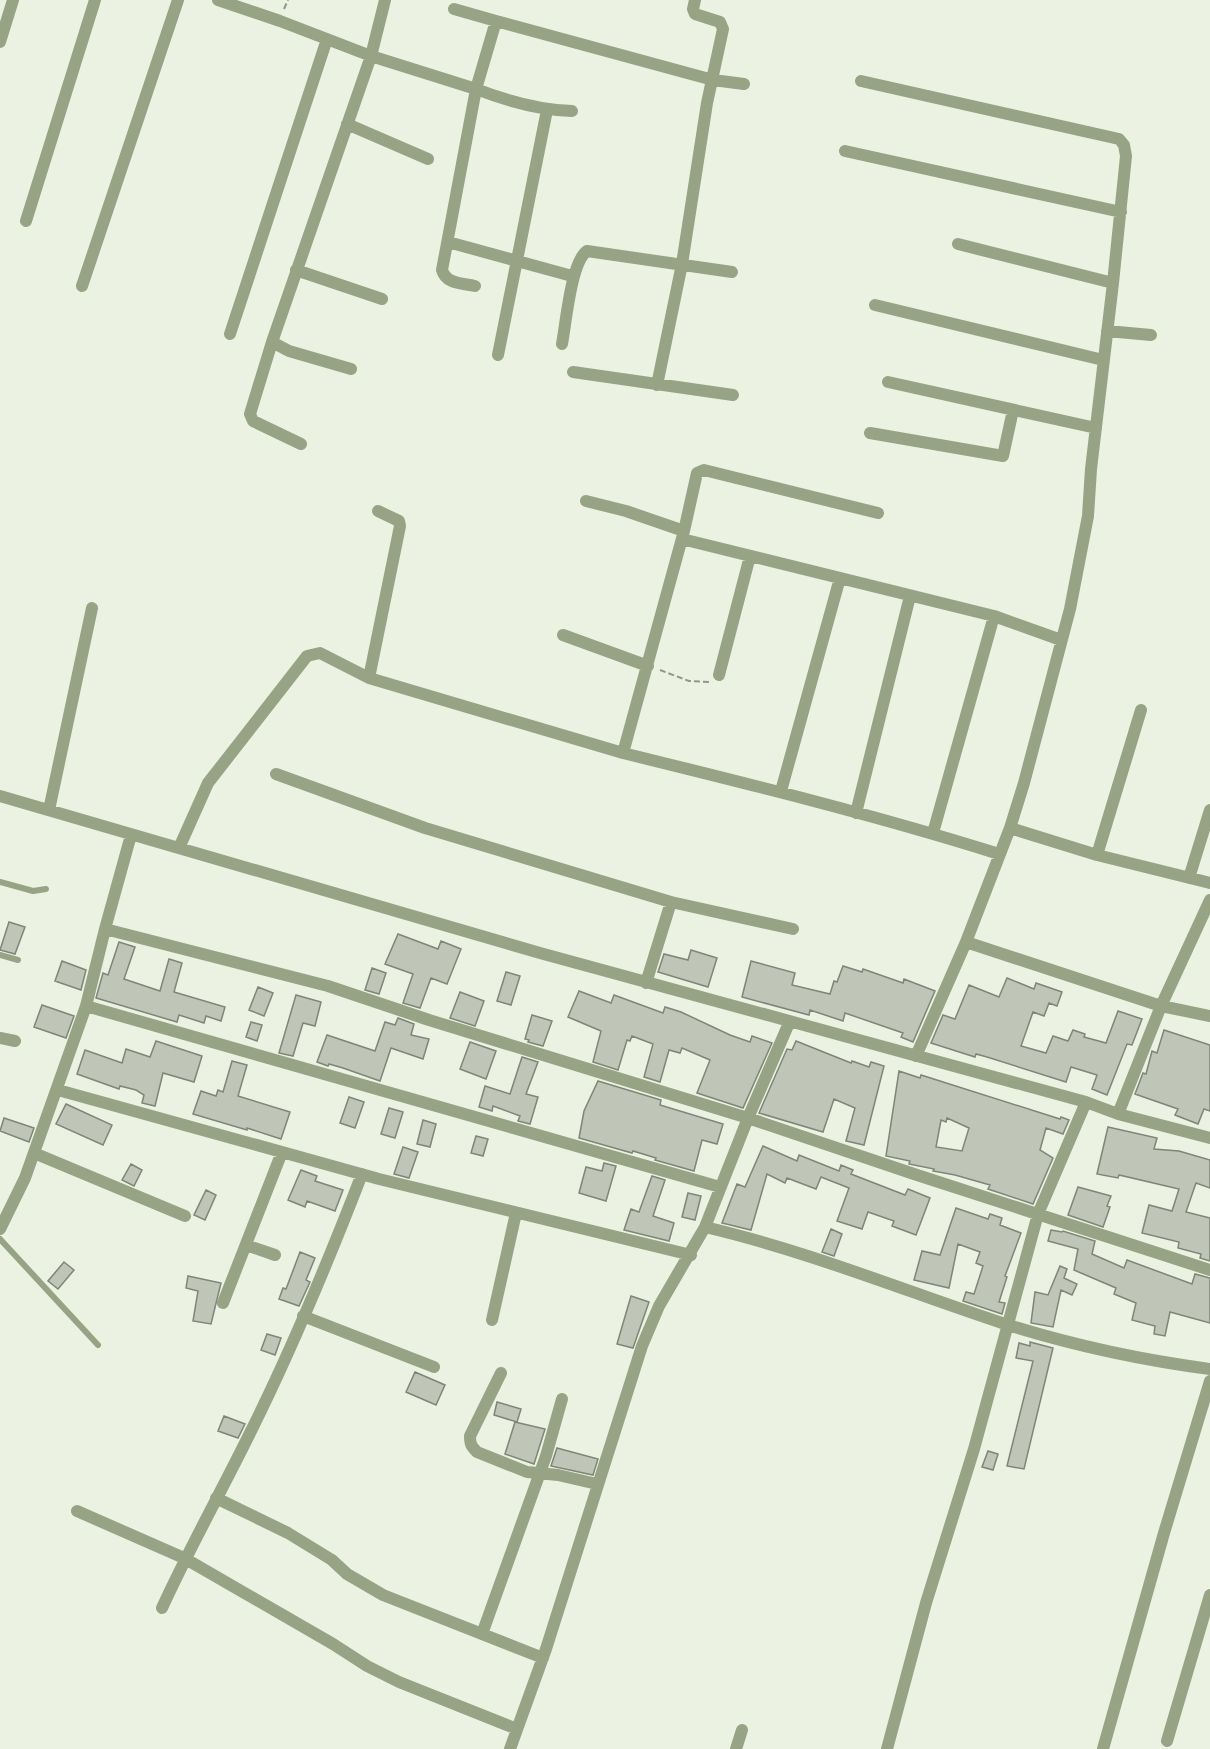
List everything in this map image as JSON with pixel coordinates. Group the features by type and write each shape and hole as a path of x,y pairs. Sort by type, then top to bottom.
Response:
{"street":[{"path":"0,42 13,0"},
{"path":"26,221 95,0"},
{"path":"82,286 178,0"},
{"path":"218,0 371,56 496,97 548,110 572,111"},
{"path":"301,444 252,420 250,414 296,270 371,56 385,0"},
{"path":"657,385 682,264 723,29 720,22 695,14 693,9 695,0"},
{"path":"454,9 713,80 744,84"},
{"path":"475,286 449,280 444,276 442,270 476,89 496,21"},
{"path":"230,334 327,39"},
{"path":"861,81 1119,139 1124,145 1126,156 1091,469 1088,516 1070,609 1010,828 966,942 916,1056"},
{"path":"498,355 548,110"},
{"path":"347,124 428,159"},
{"path":"845,152 1121,212"},
{"path":"448,242 572,276"},
{"path":"958,244 1113,283"},
{"path":"562,344 572,276 587,250 732,272"},
{"path":"296,270 382,299"},
{"path":"874,305 1103,360"},
{"path":"1107,331 1151,335"},
{"path":"272,342 289,351 351,369"},
{"path":"573,372 733,395"},
{"path":"888,382 1096,428"},
{"path":"870,433 1004,456 1013,410"},
{"path":"623,753 683,535 697,473 704,470 878,513"},
{"path":"586,501 626,511 683,535 750,556 994,616 1061,640"},
{"path":"369,678 400,526 399,521 378,512"},
{"path":"719,675 750,556"},
{"path":"781,791 840,578"},
{"path":"856,813 910,596"},
{"path":"49,810 92,608"},
{"path":"933,833 994,616"},
{"path":"563,635 648,666"},
{"path":"179,848 208,783 307,656 320,653 369,678 623,753 781,791 933,833 999,854"},
{"path":"1097,855 1141,710"},
{"path":"276,774 425,828 671,902 793,929"},
{"path":"0,796 646,983 1086,1102 1118,1114 1210,1138"},
{"path":"1189,878 1210,810"},
{"path":"1010,828 1097,855 1210,883"},
{"path":"0,1229 25,1178 87,1005 131,835"},
{"path":"1118,1114 1161,1005 1210,900"},
{"path":"646,983 671,902"},
{"path":"105,929 328,986 429,1020 748,1118 1210,1270"},
{"path":"966,942 1161,1005 1210,1016"},
{"path":"87,1005 720,1187"},
{"path":"510,1749 543,1658 642,1346 659,1306 691,1255 705,1227 789,1023"},
{"path":"0,1038 15,1041"},
{"path":"58,1090 362,1174 691,1255"},
{"path":"887,1749 926,1603 977,1437 1006,1324 1038,1214 1086,1102"},
{"path":"223,1303 282,1152"},
{"path":"34,1153 185,1216"},
{"path":"162,1608 184,1558 250,1433 333,1251 362,1174"},
{"path":"492,1320 516,1213"},
{"path":"705,1227 755,1239 1006,1324 1125,1355 1210,1369"},
{"path":"246,1245 275,1255"},
{"path":"303,1316 434,1367"},
{"path":"501,1373 470,1436 470,1444 477,1452 514,1468 558,1474 597,1484"},
{"path":"1103,1749 1210,1381"},
{"path":"482,1634 546,1456 562,1399"},
{"path":"216,1498 288,1533 332,1560 347,1574 383,1595 543,1658"},
{"path":"77,1511 184,1558 367,1666 399,1682 517,1729"},
{"path":"1167,1741 1210,1595"},
{"path":"736,1749 742,1730"}],"lane":[{"path":"0,882 33,891 46,889"},
{"path":"0,955 18,960"},
{"path":"0,1239 98,1345"}],"path":[{"path":"648,666 689,681 709,682 719,675"}],"building":[{"path":"9,922 25,927 15,954 0,950"},
{"path":"398,934 438,949 441,941 461,949 447,984 431,978 420,1008 403,1003 413,974 385,964"},
{"path":"119,942 135,947 124,979 160,991 169,959 182,963 174,992 225,1007 221,1021 206,1016 204,1023 179,1015 177,1022 96,998 103,973 108,975"},
{"path":"691,950 717,958 708,987 658,972 664,954 688,960"},
{"path":"62,961 86,970 81,990 55,981"},
{"path":"751,961 795,973 792,985 830,994 834,981 837,982 843,966 862,972 863,969 903,983 904,979 935,991 913,1042 901,1037 903,1033 845,1013 843,1021 810,1010 809,1015 742,997"},
{"path":"372,968 386,973 379,994 365,990"},
{"path":"506,972 520,976 511,1005 497,1001"},
{"path":"1007,978 1034,989 1036,983 1062,992 1057,1006 1049,1003 1044,1016 1033,1012 1021,1046 1046,1053 1053,1036 1068,1041 1073,1030 1085,1034 1084,1037 1106,1043 1118,1011 1142,1019 1132,1045 1127,1044 1107,1095 1092,1089 1097,1075 1071,1067 1066,1082 987,1057 976,1054 975,1057 931,1043 943,1015 955,1019 969,985 999,997"},
{"path":"258,987 273,993 264,1016 249,1010"},
{"path":"579,991 611,1003 614,995 663,1013 665,1007 750,1042 752,1036 772,1043 743,1108 697,1093 710,1060 682,1048 680,1053 669,1050 660,1082 644,1077 653,1044 632,1036 630,1041 627,1040 618,1070 593,1062 601,1031 568,1017"},
{"path":"460,992 484,1001 475,1026 450,1018"},
{"path":"296,995 321,1002 315,1026 303,1023 293,1056 279,1053"},
{"path":"42,1005 74,1016 66,1038 34,1027"},
{"path":"532,1015 552,1021 543,1046 525,1039"},
{"path":"398,1018 414,1024 411,1035 429,1039 423,1059 391,1048 380,1081 317,1062 327,1035 375,1051 385,1022 395,1025"},
{"path":"251,1022 262,1025 257,1041 246,1037"},
{"path":"1164,1030 1210,1045 1210,1111 1204,1109 1198,1124 1175,1115 1178,1109 1135,1094 1143,1073 1146,1074 1152,1051 1157,1053"},
{"path":"156,1041 202,1056 194,1082 163,1073 155,1106 142,1103 144,1095 136,1090 120,1086 119,1089 77,1074 85,1050 122,1063 126,1049 150,1057"},
{"path":"796,1041 851,1063 852,1061 869,1067 871,1062 884,1066 864,1145 846,1141 855,1108 834,1099 823,1132 759,1113 787,1049 792,1050"},
{"path":"470,1042 496,1051 486,1079 460,1069"},
{"path":"522,1057 538,1062 526,1094 538,1097 530,1124 518,1121 520,1116 493,1106 492,1111 479,1107 485,1086 510,1094"},
{"path":"232,1061 247,1065 238,1096 290,1112 281,1139 193,1114 201,1091 216,1096 218,1090 223,1092"},
{"path":"899,1071 920,1078 921,1075 1069,1120 1063,1134 1046,1128 1040,1150 1053,1158 1033,1204 988,1189 990,1185 933,1171 934,1169 909,1164 910,1161 886,1156","holes":["947,1118 969,1128 962,1151 936,1147 941,1120 946,1122"]},
{"path":"598,1081 661,1100 660,1105 723,1124 717,1144 702,1140 694,1171 633,1151 632,1153 579,1138 584,1111"},
{"path":"349,1097 364,1102 355,1128 340,1123"},
{"path":"66,1104 112,1125 103,1145 56,1124"},
{"path":"389,1108 403,1112 395,1138 381,1134"},
{"path":"4,1118 34,1128 29,1142 0,1131"},
{"path":"423,1120 436,1124 430,1147 417,1144"},
{"path":"1108,1127 1157,1138 1154,1149 1179,1151 1210,1160 1210,1188 1196,1183 1186,1212 1210,1218 1210,1261 1200,1258 1201,1254 1178,1248 1179,1242 1142,1233 1149,1205 1172,1211 1179,1189 1119,1175 1118,1178 1097,1174"},
{"path":"476,1136 488,1139 483,1156 471,1153"},
{"path":"763,1146 797,1161 799,1155 839,1171 841,1165 853,1170 851,1174 905,1195 908,1189 930,1198 916,1235 892,1226 894,1221 868,1212 862,1229 837,1221 849,1188 821,1177 816,1189 787,1178 785,1183 767,1174 751,1230 722,1223 737,1184 745,1187"},
{"path":"403,1147 418,1152 409,1178 394,1174"},
{"path":"604,1163 616,1166 606,1201 579,1193 586,1167 602,1171"},
{"path":"131,1164 142,1170 134,1186 122,1180"},
{"path":"301,1170 317,1176 315,1181 343,1190 335,1211 307,1201 305,1207 288,1200"},
{"path":"652,1176 665,1180 653,1216 674,1223 669,1241 624,1230 631,1209 639,1212"},
{"path":"1078,1187 1111,1196 1103,1227 1068,1215"},
{"path":"206,1190 216,1195 205,1220 194,1215"},
{"path":"688,1193 701,1196 695,1220 682,1217"},
{"path":"956,1208 988,1219 990,1214 1002,1218 1000,1225 1021,1233 1005,1276 1007,1277 999,1302 1005,1303 1002,1314 963,1301 966,1292 974,1294 983,1266 976,1263 980,1252 958,1244 949,1288 914,1280 922,1251 940,1255"},
{"path":"831,1229 842,1234 834,1256 822,1252"},
{"path":"1051,1230 1063,1231 1095,1241 1092,1254 1124,1268 1127,1260 1192,1284 1195,1274 1210,1278 1210,1323 1170,1312 1165,1336 1154,1334 1155,1326 1132,1320 1136,1303 1114,1294 1116,1288 1074,1270 1078,1249 1048,1241"},
{"path":"300,1252 315,1258 306,1280 310,1282 299,1306 279,1299 283,1288 286,1289"},
{"path":"64,1262 74,1270 58,1289 48,1281"},
{"path":"1060,1266 1067,1269 1064,1278 1077,1284 1072,1295 1061,1290 1053,1327 1031,1323 1035,1292 1048,1295"},
{"path":"188,1276 221,1283 211,1324 193,1321 198,1291 186,1288"},
{"path":"631,1296 649,1302 633,1348 617,1344"},
{"path":"267,1334 281,1338 275,1355 261,1350"},
{"path":"1030,1342 1053,1348 1024,1469 1007,1466 1033,1361 1016,1358 1019,1343 1030,1346"},
{"path":"415,1372 445,1385 436,1405 406,1392"},
{"path":"497,1402 521,1409 517,1422 494,1415"},
{"path":"224,1416 245,1424 238,1438 218,1431"},
{"path":"515,1422 545,1429 534,1464 505,1454"},
{"path":"557,1448 598,1459 593,1475 551,1466"},
{"path":"988,1451 998,1454 993,1470 982,1467"}]}
